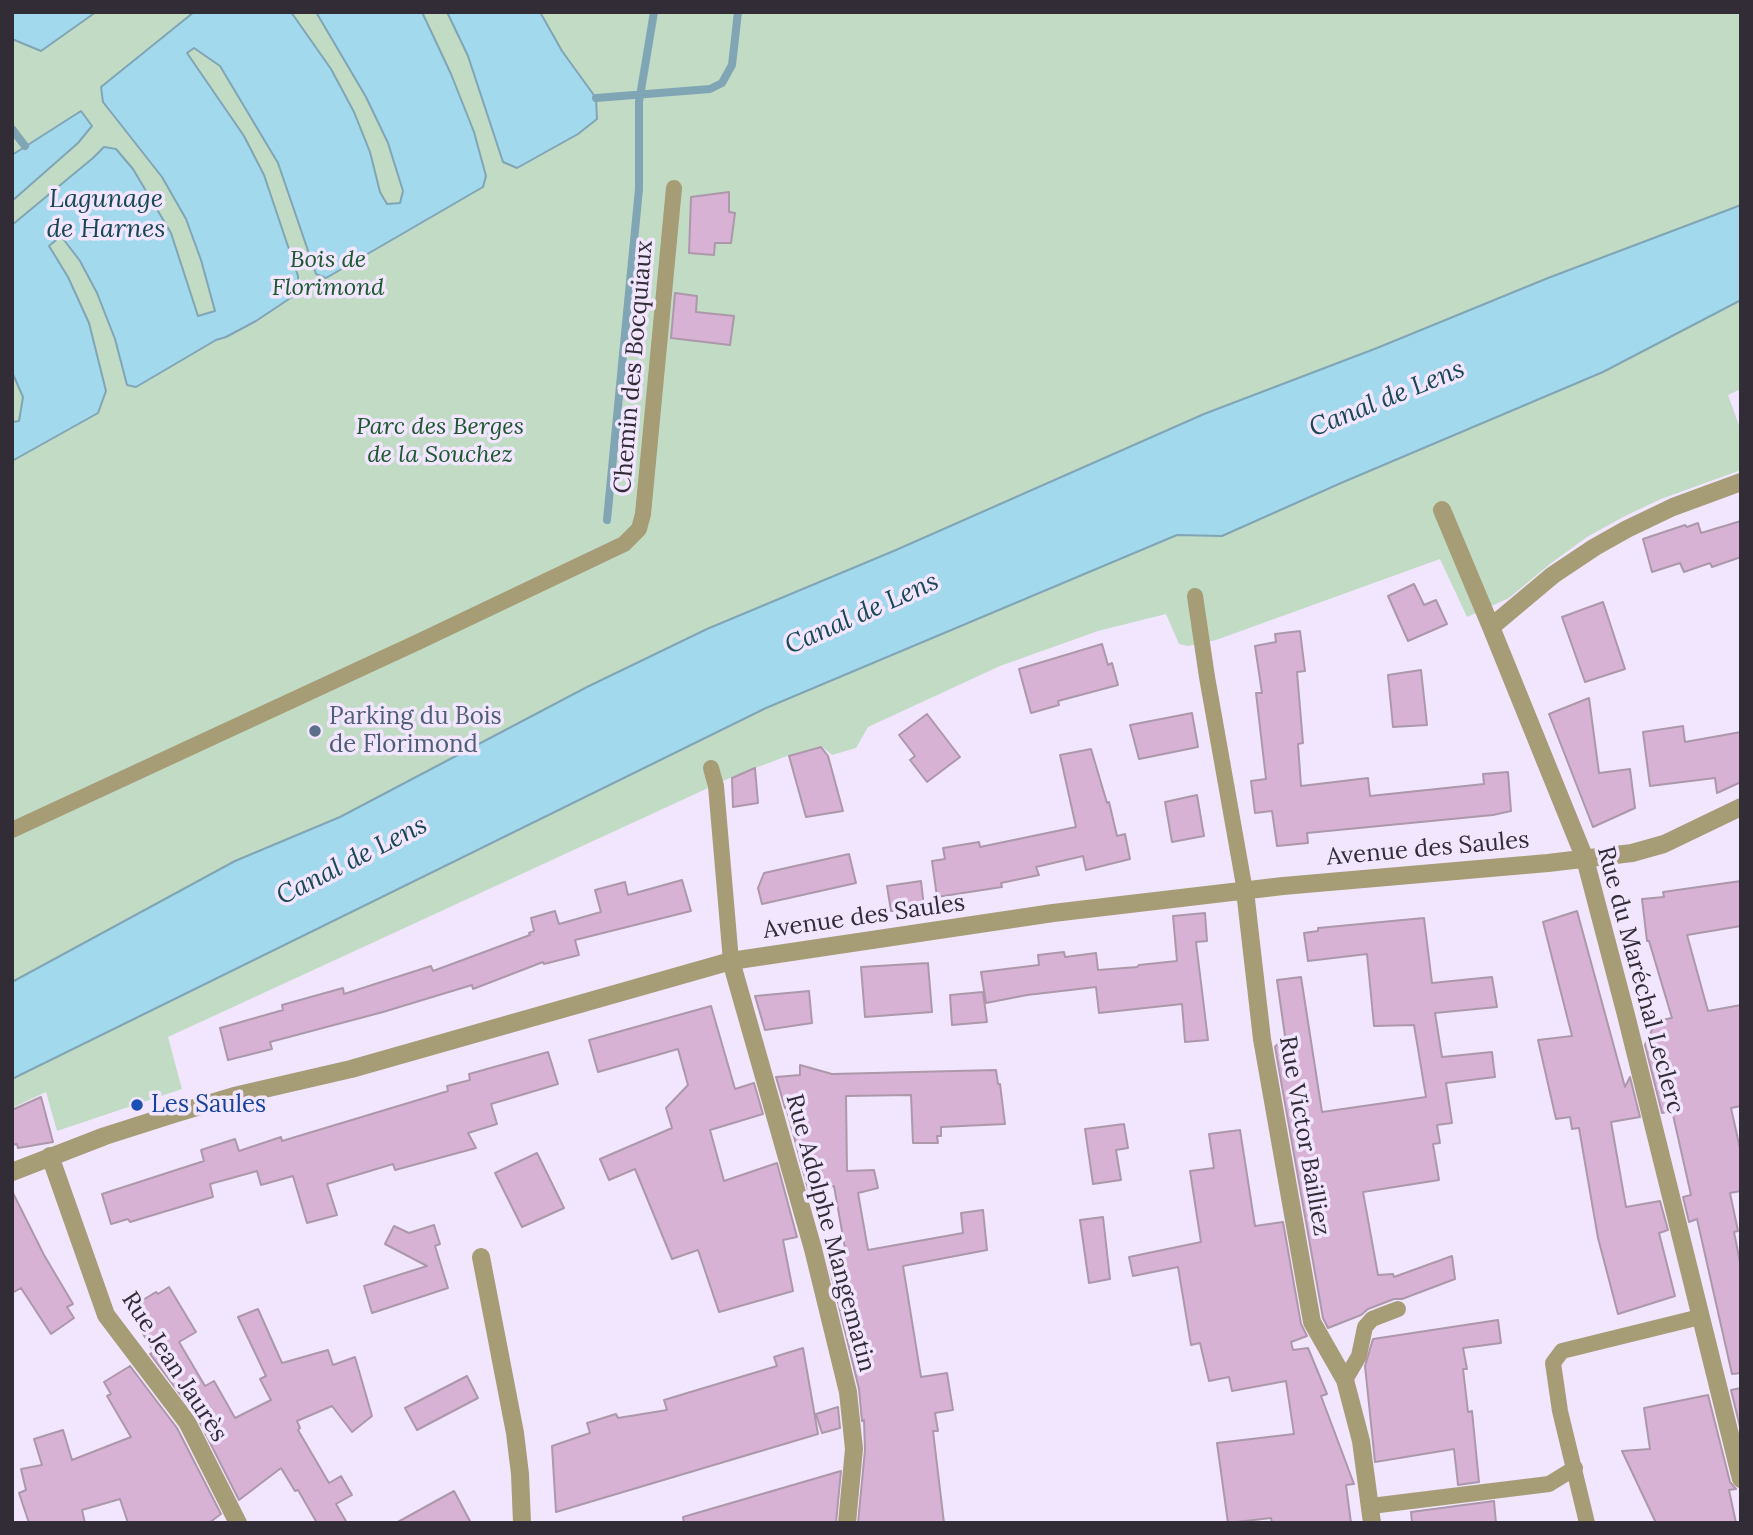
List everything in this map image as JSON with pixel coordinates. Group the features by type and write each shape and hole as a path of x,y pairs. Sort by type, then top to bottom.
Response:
{"street":[{"path":"1491,626 1553,575 1595,547 1673,508 1741,482"},
{"name":"Rue du Maréchal Leclerc","path":"1442,510 1585,859 1741,1479"},
{"name":"Avenue des Saules","path":"12,1172 105,1136 234,1096 351,1069 731,961 1053,913 1283,886 1632,853 1664,844 1741,807"},
{"name":"Rue Victor Bailliez","path":"1245,891 1262,1039 1312,1322 1345,1380 1361,1441 1372,1514"},
{"name":"Rue Adolphe Mangematin","path":"731,961 813,1249 848,1392 854,1450 847,1523"},
{"name":"Rue Jean Jaurès","path":"50,1156 106,1315 187,1422 238,1523"},
{"path":"481,1258 514,1433 520,1474 522,1523"}],"lane":[{"name":"Chemin des Bocquiaux","path":"12,830 624,544 639,529 643,514 674,188"},
{"path":"1195,596 1245,891"},
{"path":"711,768 716,786 731,961"},
{"path":"1345,1380 1359,1356 1365,1327 1371,1319 1398,1309"},
{"path":"1587,1523 1560,1411 1553,1363 1562,1352 1700,1317"},
{"path":"1372,1514 1549,1484 1575,1468"}],"green space":[{"name":"Parc des Berges de la Souchez","path":"12,12 1741,12 1741,389 1728,395 1741,431 1741,470 1661,499 1625,516 1587,537 1509,598 1467,617 1440,559 1216,640 1188,646 1179,644 1166,614 1098,631 1000,666 868,727 856,748 832,755 821,746 732,777 168,1037 182,1089 57,1131 46,1092 12,1108"}],"water":[{"path":"12,12 96,12 41,51 12,39"},
{"name":"Lagunage de Harnes","path":"194,12 291,12 331,69 354,112 370,152 380,192 387,204 400,203 403,191 388,143 366,97 316,12 422,12 474,132 486,176 483,187 326,278 316,274 278,163 220,66 194,48 187,53 244,136 264,175 298,276 298,293 256,321 216,340 136,387 127,385 115,339 97,293 80,261 61,236 49,246 68,277 89,323 106,391 98,413 12,461 12,422 19,421 23,397 12,372 12,225 104,147 116,149 133,169 171,233 198,316 215,311 186,219 162,177 103,102 101,87"},
{"path":"447,12 540,12 562,51 596,98 597,119 578,134 517,168 503,162 468,56"},
{"name":"Lagunage de Harnes","path":"81,111 92,126 78,143 12,201 12,155"},
{"name":"Canal de Lens","path":"1741,205 1741,300 1603,372 1222,536 1177,535 766,708 12,1079 12,982 235,861 340,817 587,687 707,629 896,550 1204,414"}],"building":[{"path":"729,192 729,212 735,213 731,243 715,243 714,255 689,253 691,197"},
{"path":"675,293 697,296 696,312 734,316 730,345 671,338"},
{"path":"1741,521 1741,557 1712,567 1710,563 1684,572 1680,563 1652,572 1643,539 1685,525 1687,527 1698,523 1701,533"},
{"path":"1414,584 1424,605 1436,600 1447,624 1408,641 1388,596"},
{"path":"1603,602 1625,669 1585,682 1562,617"},
{"path":"1300,631 1305,671 1297,672 1303,743 1298,744 1301,786 1368,778 1370,796 1484,784 1483,774 1508,772 1511,811 1307,833 1308,843 1277,846 1272,811 1255,813 1251,781 1266,779 1256,693 1262,693 1255,646 1276,642 1275,634"},
{"path":"1102,644 1108,665 1112,663 1118,685 1058,701 1059,705 1031,713 1019,669"},
{"path":"1421,670 1427,725 1393,727 1388,675"},
{"path":"1589,698 1599,773 1630,769 1635,808 1593,827 1549,714"},
{"path":"1192,713 1198,747 1139,759 1130,725"},
{"path":"927,714 960,757 927,782 910,760 915,756 899,735"},
{"path":"1683,726 1685,742 1741,732 1741,782 1717,793 1715,778 1650,786 1643,732"},
{"path":"821,747 828,756 843,811 806,817 789,756"},
{"path":"1091,749 1117,836 1125,834 1130,859 1086,870 1083,856 1036,867 1039,875 1001,883 1002,887 937,897 932,861 945,859 943,848 979,842 980,847 1076,827 1060,755"},
{"path":"755,768 758,803 733,807 732,778"},
{"path":"1197,795 1204,836 1172,842 1165,802"},
{"path":"849,854 856,883 762,904 758,888 764,873"},
{"path":"682,880 691,911 575,940 579,955 544,964 543,962 473,989 472,985 270,1042 272,1049 228,1060 220,1028 283,1010 282,1005 343,988 344,994 431,966 433,971 530,935 529,933 534,931 531,918 555,911 559,924 601,912 595,890 625,882 628,895"},
{"path":"921,881 924,907 891,911 887,886"},
{"path":"1741,881 1741,926 1687,935 1708,1011 1741,1005 1741,1106 1731,1108 1741,1153 1741,1191 1730,1193 1738,1231 1734,1232 1741,1267 1741,1373 1732,1374 1697,1219 1689,1222 1683,1197 1691,1195 1673,1115 1671,1111 1662,1113 1645,1045 1656,1021 1672,1018 1647,941 1642,899 1664,897 1663,892"},
{"path":"1577,911 1625,1087 1630,1077 1640,1117 1611,1122 1626,1207 1660,1201 1668,1230 1659,1233 1675,1296 1618,1314 1598,1238 1579,1128 1572,1129 1570,1117 1556,1119 1538,1040 1572,1036 1543,922"},
{"path":"1205,913 1207,941 1196,942 1208,1040 1185,1042 1182,1004 1099,1013 1096,987 986,1003 981,972 1039,965 1038,955 1064,952 1065,957 1096,953 1098,970 1177,961 1173,916"},
{"path":"1424,918 1432,983 1492,977 1497,1007 1435,1013 1442,1057 1492,1052 1495,1077 1446,1083 1452,1123 1437,1125 1440,1143 1433,1144 1439,1180 1363,1192 1378,1275 1393,1274 1394,1277 1452,1256 1455,1279 1368,1309 1361,1315 1328,1328 1323,1318 1275,1047 1285,1036 1277,980 1301,977 1322,1112 1426,1097 1414,1025 1374,1026 1367,954 1308,961 1304,933 1318,931 1318,928"},
{"path":"928,963 932,1012 865,1017 861,967"},
{"path":"809,991 812,1023 765,1030 755,996"},
{"path":"983,992 987,1022 952,1025 950,995"},
{"path":"711,1006 735,1089 754,1083 763,1114 710,1130 724,1181 777,1163 797,1237 783,1240 793,1291 719,1312 698,1250 672,1259 635,1169 609,1180 600,1159 672,1128 666,1108 688,1085 678,1049 598,1072 589,1040"},
{"path":"548,1052 558,1084 491,1104 497,1124 468,1133 476,1148 395,1170 393,1164 327,1184 337,1215 307,1223 293,1176 261,1185 257,1171 210,1184 213,1197 130,1222 128,1219 111,1224 102,1194 204,1161 201,1150 235,1139 239,1151 281,1137 282,1141 448,1091 447,1086 470,1080 469,1074"},
{"path":"800,1065 832,1074 996,1070 1005,1124 941,1127 941,1136 937,1136 938,1143 913,1143 911,1095 846,1096 847,1171 874,1170 878,1188 858,1193 868,1250 963,1233 961,1213 983,1210 987,1250 903,1266 921,1377 947,1373 953,1410 935,1413 938,1431 933,1431 944,1523 858,1523 865,1450 864,1420 862,1421 859,1389 827,1257 846,1254 834,1186 808,1189 776,1077 800,1075"},
{"path":"41,1097 53,1142 18,1148 17,1144 12,1145 12,1110"},
{"path":"1124,1124 1128,1148 1116,1150 1121,1180 1093,1184 1085,1129"},
{"path":"1240,1130 1255,1226 1283,1222 1301,1324 1307,1336 1291,1342 1293,1350 1308,1348 1327,1394 1321,1396 1354,1484 1346,1485 1351,1523 1272,1523 1271,1518 1228,1523 1217,1443 1294,1434 1286,1381 1232,1391 1229,1377 1209,1381 1200,1343 1191,1345 1178,1267 1133,1276 1129,1257 1201,1242 1190,1171 1214,1168 1209,1134"},
{"path":"537,1153 564,1208 522,1227 495,1173"},
{"path":"12,1191 44,1255 73,1304 67,1307 74,1318 51,1334 21,1288 12,1293"},
{"path":"1103,1217 1110,1279 1089,1283 1080,1220"},
{"path":"434,1225 440,1244 435,1246 448,1288 372,1313 364,1286 427,1266 385,1244 394,1226 409,1233"},
{"path":"169,1287 196,1332 179,1342 205,1386 214,1381 235,1418 271,1400 260,1379 266,1376 238,1317 258,1309 282,1363 328,1350 333,1365 355,1357 372,1416 352,1432 332,1406 297,1421 300,1428 298,1430 329,1483 341,1476 352,1495 336,1504 347,1523 317,1523 298,1490 295,1491 281,1468 239,1500 197,1417 150,1354 154,1352 128,1309"},
{"path":"1498,1320 1501,1343 1463,1348 1467,1369 1463,1369 1468,1412 1472,1411 1479,1482 1458,1485 1454,1449 1375,1462 1365,1366 1373,1339"},
{"path":"803,1348 818,1434 556,1512 552,1446 590,1433 587,1423 616,1414 618,1418 667,1410 664,1400 777,1366 774,1357"},
{"path":"130,1366 177,1428 221,1514 209,1523 128,1523 120,1499 82,1510 85,1523 29,1523 19,1493 26,1490 21,1469 42,1465 34,1439 63,1430 72,1460 131,1437 107,1396 111,1394 104,1382"},
{"path":"467,1376 478,1398 417,1430 405,1408"},
{"path":"1741,1388 1741,1431 1731,1390"},
{"path":"1708,1395 1730,1482 1736,1489 1729,1490 1736,1523 1656,1523 1622,1451 1650,1449 1644,1408"},
{"path":"838,1407 840,1428 822,1433 816,1414"},
{"path":"841,1471 836,1523 684,1523 683,1517"},
{"path":"454,1491 471,1523 396,1523"},
{"path":"1494,1501 1496,1523 1412,1523 1411,1512"}],"waterway":[{"path":"607,520 639,189 639,102 654,12"},
{"path":"596,98 710,89 722,83 732,65 738,12"},
{"path":"12,129 25,146"}],"place":[{"name":"Parking du Bois de Florimond","path":"315,731"},
{"name":"Les Saules","path":"137,1105"}],"park label":[{"name":"Bois de Florimond","path":"328,274"}]}
